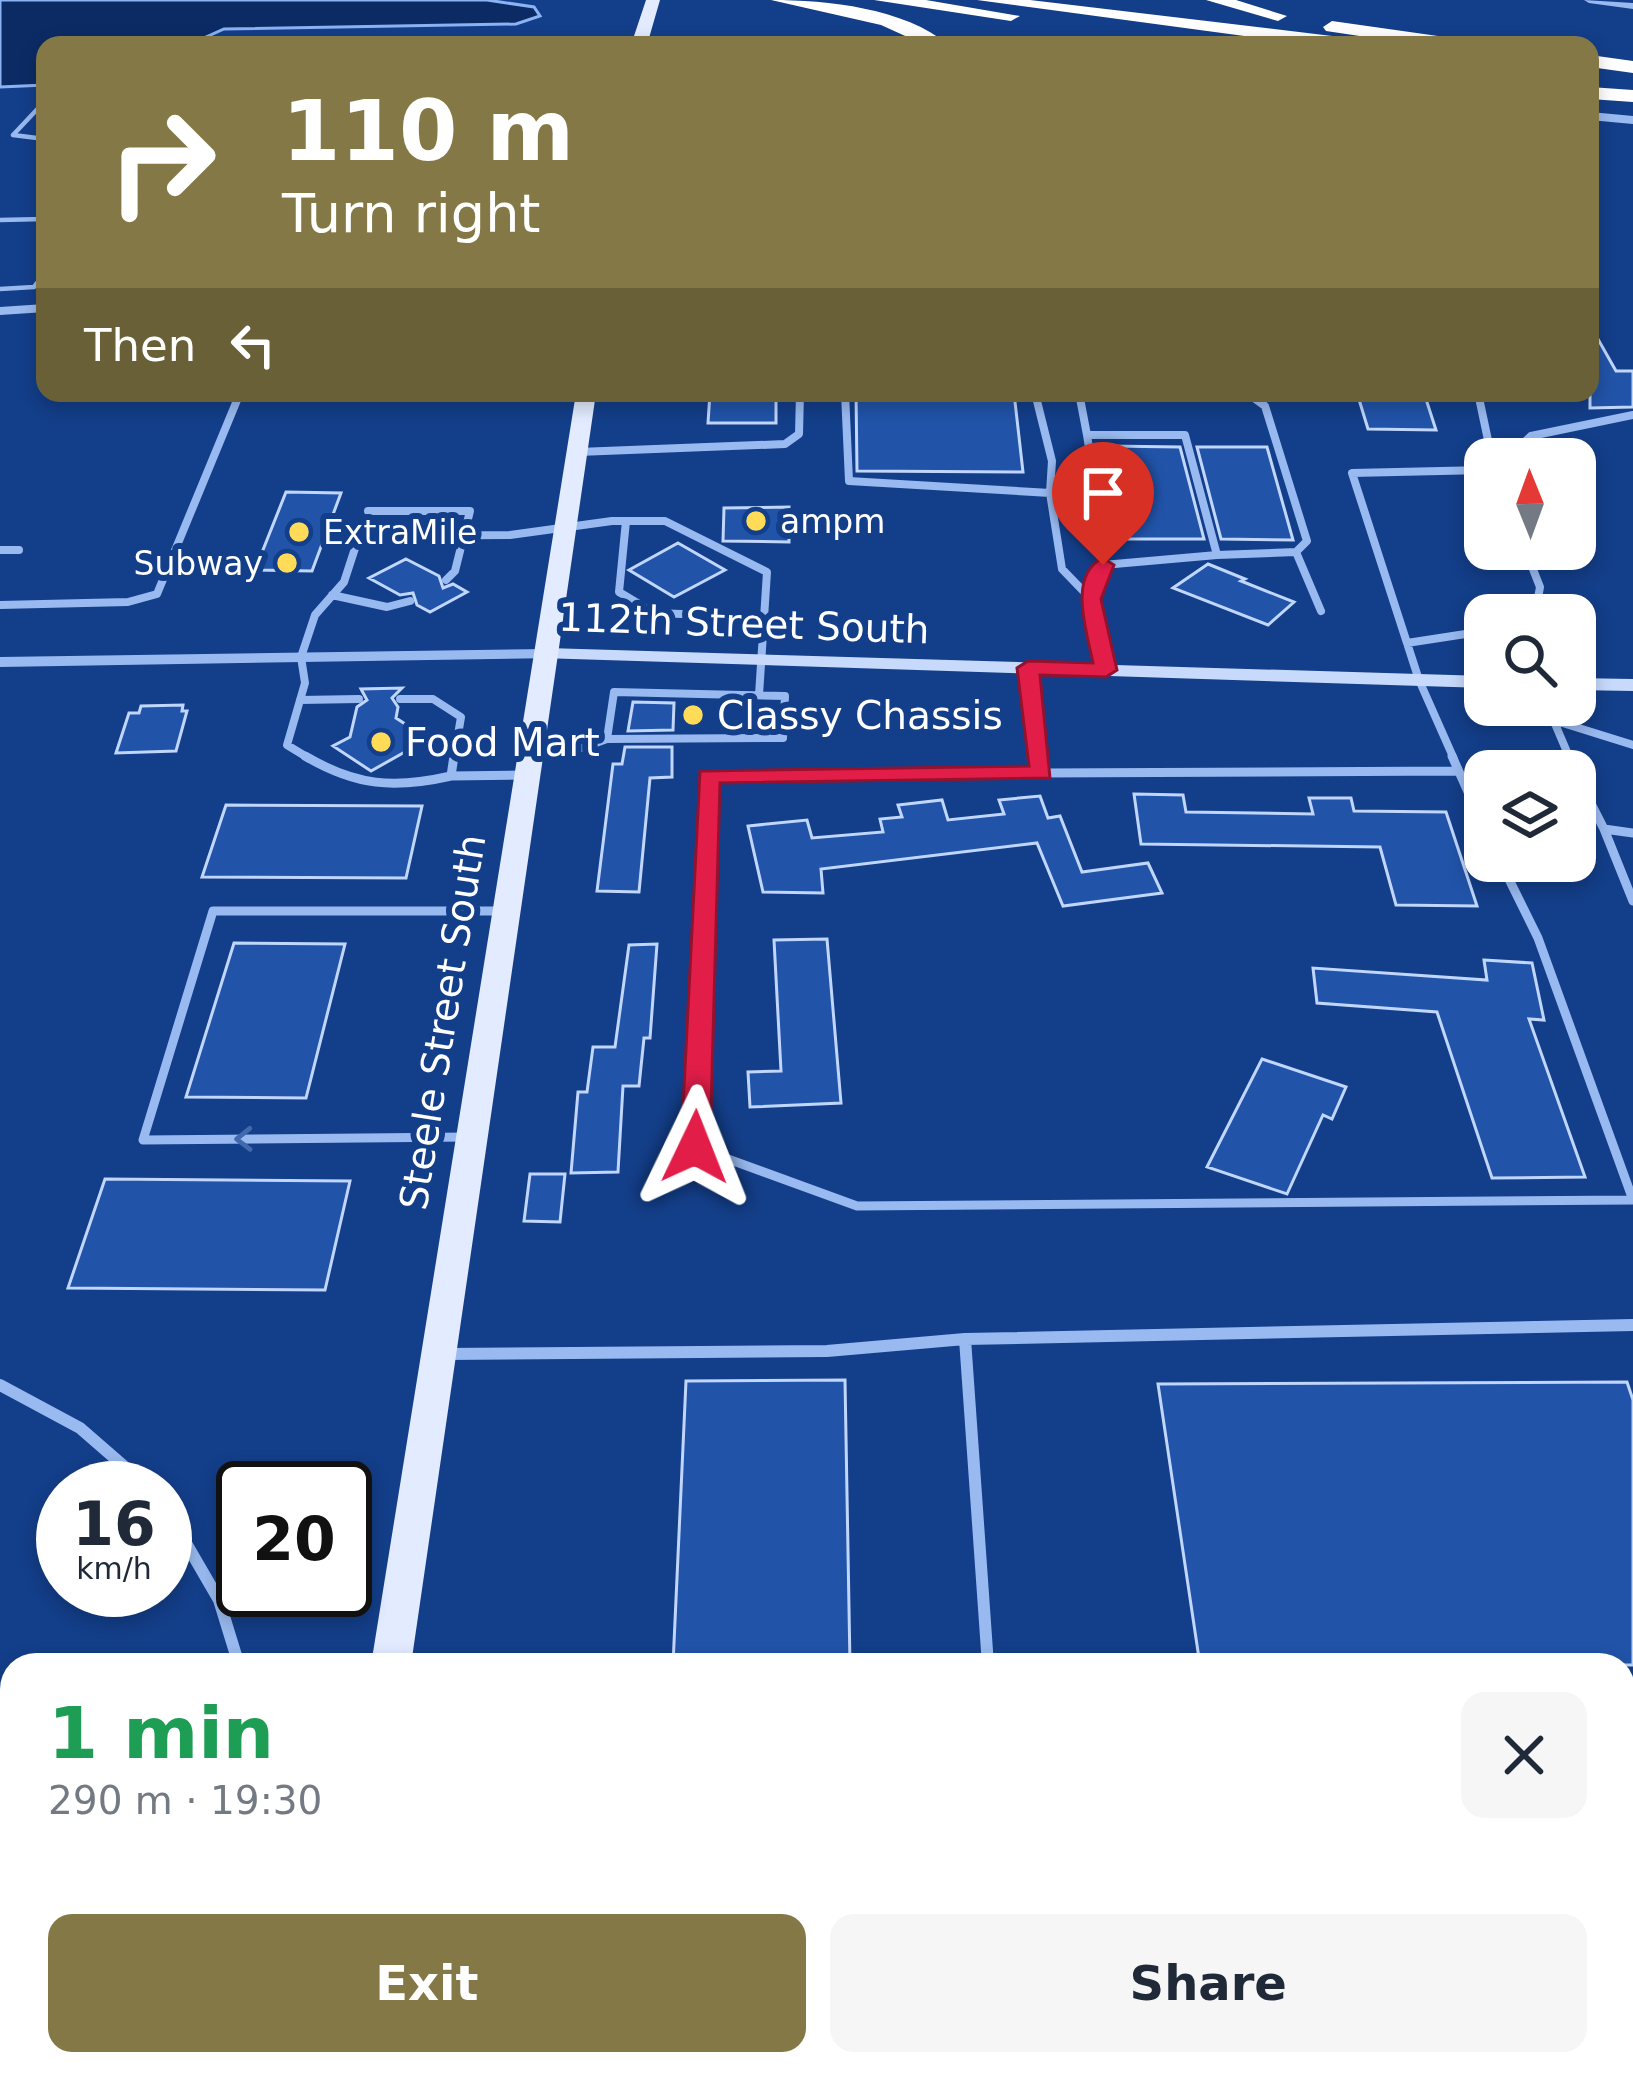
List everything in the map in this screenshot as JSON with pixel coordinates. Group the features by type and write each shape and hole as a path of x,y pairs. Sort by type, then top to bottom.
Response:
{"highway":[{"path":"780,0 886,20 921,36"},
{"path":"883,0 1173,36"},
{"path":"986,0 1283,36"},
{"path":"1215,0 1398,36"},
{"path":"1599,66 1633,70"},
{"path":"1599,83 1633,86"},
{"path":"1599,94 1633,96"}],"main road":[{"path":"642,36 653,0"},
{"name":"Steele Street South","path":"393,1653 585,402"},
{"name":"112th Street South","path":"547,654 1464,681"},
{"path":"1596,684 1633,685"}],"street":[{"path":"1592,0 1633,6"},
{"path":"1599,117 1633,120"},
{"path":"0,311 36,309"},
{"name":"112th Street South","path":"0,662 547,654"}],"lane":[{"path":"36,111 13,135 36,138"},
{"path":"0,220 36,219"},
{"path":"0,289 36,284"},
{"path":"0,605 128,602 157,594 237,402"},
{"path":"578,452 785,444 799,434 800,402"},
{"path":"845,402 849,481 1050,493"},
{"path":"1036,402 1042,438 1055,463 1056,484 1050,493 1062,569 1090,599 1106,670"},
{"path":"1081,402 1103,565 1090,599"},
{"path":"1103,565 1296,552 1307,541 1265,406 1259,402"},
{"path":"1480,402 1488,438"},
{"path":"1529,438 1633,415"},
{"path":"1088,435 1185,435 1217,555"},
{"path":"1464,470 1352,472 1419,680 1464,787"},
{"path":"368,511 470,511 455,571 446,580"},
{"path":"626,521 619,592 654,613 765,616"},
{"path":"528,776 451,776 412,786 352,785 286,746 305,683 301,657 315,615 344,582 359,536 665,521 767,572 759,695"},
{"path":"362,526 466,531"},
{"path":"0,550 19,550"},
{"path":"1296,552 1321,611"},
{"path":"332,596 387,607 410,601"},
{"path":"1407,643 1464,634"},
{"path":"1028,668 1042,773"},
{"path":"531,749 582,748 607,739 782,738 785,696 614,692 607,739"},
{"path":"300,700 359,699"},
{"path":"400,699 433,699 461,716 451,776"},
{"path":"1572,726 1633,745"},
{"path":"1456,771 708,776 695,1147 857,1206 1633,1200 1538,938 1510,882"},
{"path":"1596,813 1633,901"},
{"path":"1604,829 1633,833"},
{"path":"472,1137 143,1140 212,911 507,911"},
{"path":"439,1354 827,1352 965,1339 1633,1325"},
{"path":"965,1339 987,1653"},
{"path":"0,1385 67,1415 122,1461"},
{"path":"192,1553 219,1600 235,1653"}],"water":[{"path":"0,0 487,0 534,7 540,16 516,24 224,29 208,36 36,36 36,85 0,87"}],"building":[{"path":"1599,341 1616,371 1633,371 1633,407 1590,408 1590,402 1599,402"},
{"path":"709,402 776,402 776,423 708,423"},
{"path":"856,402 1015,402 1023,472 857,471"},
{"path":"1360,402 1427,402 1436,430 1368,429"},
{"path":"1107,446 1180,447 1204,539 1123,539"},
{"path":"1197,447 1267,447 1293,540 1221,539"},
{"path":"286,492 341,493 312,571 255,570"},
{"name":"ampm","path":"789,507 789,542 723,541 724,508"},
{"path":"678,543 725,570 674,597 629,570"},
{"path":"406,559 439,576 443,588 453,584 467,592 430,612 417,605 413,593 400,595 369,578"},
{"path":"1208,564 1294,602 1268,625 1173,588"},
{"name":"Food Mart","path":"402,688 392,698 398,707 396,718 428,739 371,771 333,746 350,737 357,707 367,700 361,689"},
{"path":"633,702 674,703 673,730 628,731"},
{"path":"183,705 182,711 187,711 176,751 116,753 129,713 139,713 141,706"},
{"path":"625,747 672,747 672,777 650,778 639,892 597,891 613,764 622,764"},
{"path":"1134,794 1183,795 1186,812 1313,814 1309,798 1351,798 1354,811 1446,812 1464,867 1464,882 1469,882 1477,906 1396,905 1380,847 1141,844"},
{"path":"1040,796 1048,818 1060,816 1082,872 1148,863 1162,893 1063,906 1037,843 821,869 823,893 763,892 748,826 807,820 812,838 883,832 880,819 902,817 898,805 942,800 948,820 1004,814 999,800"},
{"path":"226,805 422,806 406,878 202,877"},
{"path":"827,939 841,1103 750,1107 748,1072 781,1071 774,940"},
{"path":"234,943 345,944 306,1098 186,1097"},
{"path":"657,944 650,1038 644,1038 639,1086 623,1086 618,1172 571,1173 578,1092 587,1092 593,1047 615,1047 629,945"},
{"path":"1484,960 1532,963 1544,1020 1529,1019 1585,1177 1492,1178 1437,1012 1317,1003 1313,968 1487,980"},
{"path":"1262,1059 1346,1087 1332,1119 1323,1115 1287,1194 1207,1167"},
{"path":"530,1174 565,1174 560,1222 524,1221"},
{"path":"105,1179 350,1181 325,1290 68,1288"},
{"path":"845,1380 850,1653 674,1653 686,1381"},
{"path":"1627,1382 1633,1400 1633,1653 1198,1653 1158,1384"}],"place":[{"name":"ampm","path":"756,521"},
{"name":"ExtraMile","path":"299,532"},
{"name":"Subway","path":"287,563"},
{"name":"Classy Chassis","path":"693,715"},
{"name":"Food Mart","path":"381,742"}],"route":[{"path":"695,1147 708,776 1042,773 1028,668 1106,670 1090,599 1103,565"}]}
